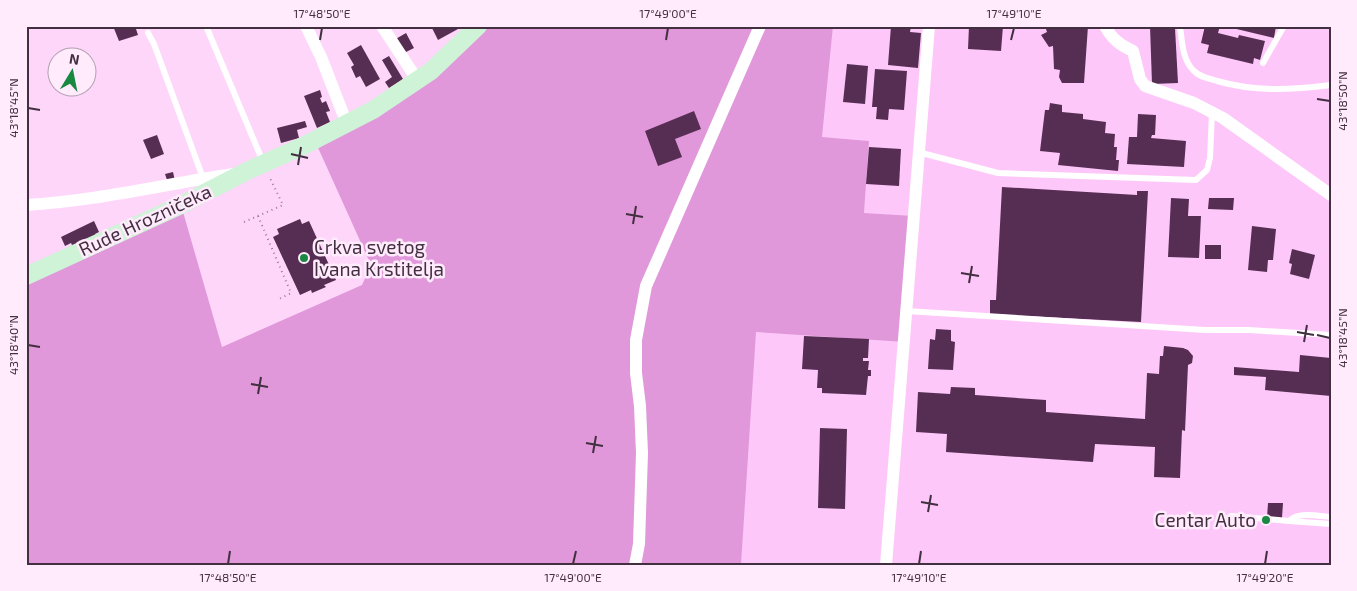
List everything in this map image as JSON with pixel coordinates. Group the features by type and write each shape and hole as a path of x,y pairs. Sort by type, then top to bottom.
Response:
{"street":[{"path":"306,26 321,57 348,124"},
{"path":"382,26 418,81"},
{"path":"634,565 639,544 642,453 640,406 636,374 636,340 646,286 760,26"},
{"path":"886,565 929,26"},
{"path":"1104,26 1110,36 1119,44 1133,51 1140,78 1145,86 1194,103 1223,118 1331,194"},
{"name":"Rude Hrozničeka","path":"26,276 181,205 244,172 348,124 418,81 449,55 473,28"},
{"path":"26,205 48,204 244,172"}],"lane":[{"path":"206,26 263,164"},
{"path":"1180,26 1183,50 1191,68 1200,76 1252,89 1270,90 1331,85"},
{"path":"1263,63 1284,26"},
{"name":"Rude Hrozničeka","path":"148,33 154,44 203,178"},
{"path":"918,152 998,172 1196,180 1207,170 1210,158 1212,113"},
{"path":"906,311 1205,330 1249,330 1331,335"},
{"path":"1289,521 1292,517 1299,515 1331,517"},
{"path":"1231,516 1331,524"}],"path":[{"path":"244,222 283,205 263,164"},
{"path":"258,216 291,293 277,300"}],"shaded area":[{"path":"480,26 833,26 822,137 869,141 864,213 914,216 904,342 756,332 741,565 26,565 26,276 181,205 222,347 362,285 371,265 315,141 348,124"},
{"path":"833,26 1331,26 1331,565 741,565 755,332 903,342 913,216 864,213 869,141 822,137"}],"building":[{"path":"113,26 141,26 136,29 138,35 119,41"},
{"path":"431,26 456,26 458,29 438,40"},
{"path":"891,26 911,26 910,32 921,33 918,68 888,65"},
{"path":"969,26 1003,26 1001,51 968,49"},
{"path":"1045,26 1088,26 1084,83 1062,83 1059,77 1060,70 1054,69 1053,46 1049,47 1041,35 1047,32"},
{"path":"1150,26 1174,26 1175,28 1178,83 1152,84"},
{"path":"1205,26 1220,26 1218,33 1238,38 1239,35 1265,41 1260,60 1254,58 1253,64 1207,53 1209,45 1201,43"},
{"path":"1224,26 1276,26 1274,38"},
{"path":"406,33 414,48 402,54 394,40"},
{"path":"361,45 380,79 366,87 360,76 356,78 351,67 354,65 347,53"},
{"path":"389,56 403,79 389,88 385,82 392,77 382,60"},
{"path":"847,64 868,66 865,104 843,102"},
{"path":"875,69 907,71 904,110 889,109 888,120 876,119 877,107 872,107"},
{"path":"320,90 322,103 326,101 330,111 326,112 330,122 317,128 304,96"},
{"path":"1050,103 1062,105 1062,112 1083,114 1083,119 1106,122 1105,133 1115,134 1114,147 1117,147 1116,160 1119,160 1118,171 1058,165 1060,153 1040,151 1045,110 1049,110"},
{"path":"694,111 701,129 675,139 682,157 658,166 645,131"},
{"path":"1138,114 1156,115 1155,135 1152,135 1151,138 1186,141 1184,167 1127,164 1129,137 1137,137"},
{"path":"305,121 307,127 297,130 299,138 281,143 277,128"},
{"path":"157,135 164,154 151,159 143,140"},
{"path":"869,147 901,149 899,186 866,184"},
{"path":"173,172 175,181 168,183 165,174"},
{"path":"1002,187 1137,195 1137,191 1148,191 1141,322 990,314 990,300 996,300"},
{"path":"1171,198 1189,199 1188,216 1201,216 1199,258 1168,257"},
{"path":"1209,198 1234,198 1233,210 1208,209"},
{"name":"Crkva svetog Ivana Krstitelja","path":"300,219 302,224 309,221 336,280 312,293 311,290 300,295 273,237 279,234 277,229"},
{"path":"94,221 99,232 95,234 98,239 75,251 71,243 65,246 61,237"},
{"path":"1252,226 1276,229 1273,260 1268,260 1267,272 1248,270"},
{"path":"1205,245 1221,245 1221,259 1205,259"},
{"path":"1292,249 1315,255 1309,279 1290,274 1292,264 1289,263"},
{"path":"936,329 951,330 951,341 955,342 953,370 928,369 930,339 935,340"},
{"path":"804,336 869,339 868,358 863,358 863,361 869,361 868,370 871,370 871,376 868,376 866,395 822,393 822,388 817,388 818,370 802,369"},
{"path":"1164,346 1183,348 1188,350 1193,356 1192,363 1188,365 1185,431 1182,430 1180,478 1154,477 1155,447 1095,444 1093,462 946,452 947,434 916,432 918,392 950,394 951,387 975,388 975,395 1046,400 1046,412 1145,419 1147,373 1159,374 1160,356 1163,356"},
{"path":"1300,355 1331,358 1331,396 1265,390 1266,377 1234,375 1234,367 1299,372"},
{"path":"820,428 847,429 845,509 818,508"},
{"path":"1268,503 1283,503 1282,518 1267,518"}],"place":[{"name":"Crkva svetog Ivana Krstitelja","path":"304,258"},
{"name":"Centar Auto","path":"1266,520"}]}
